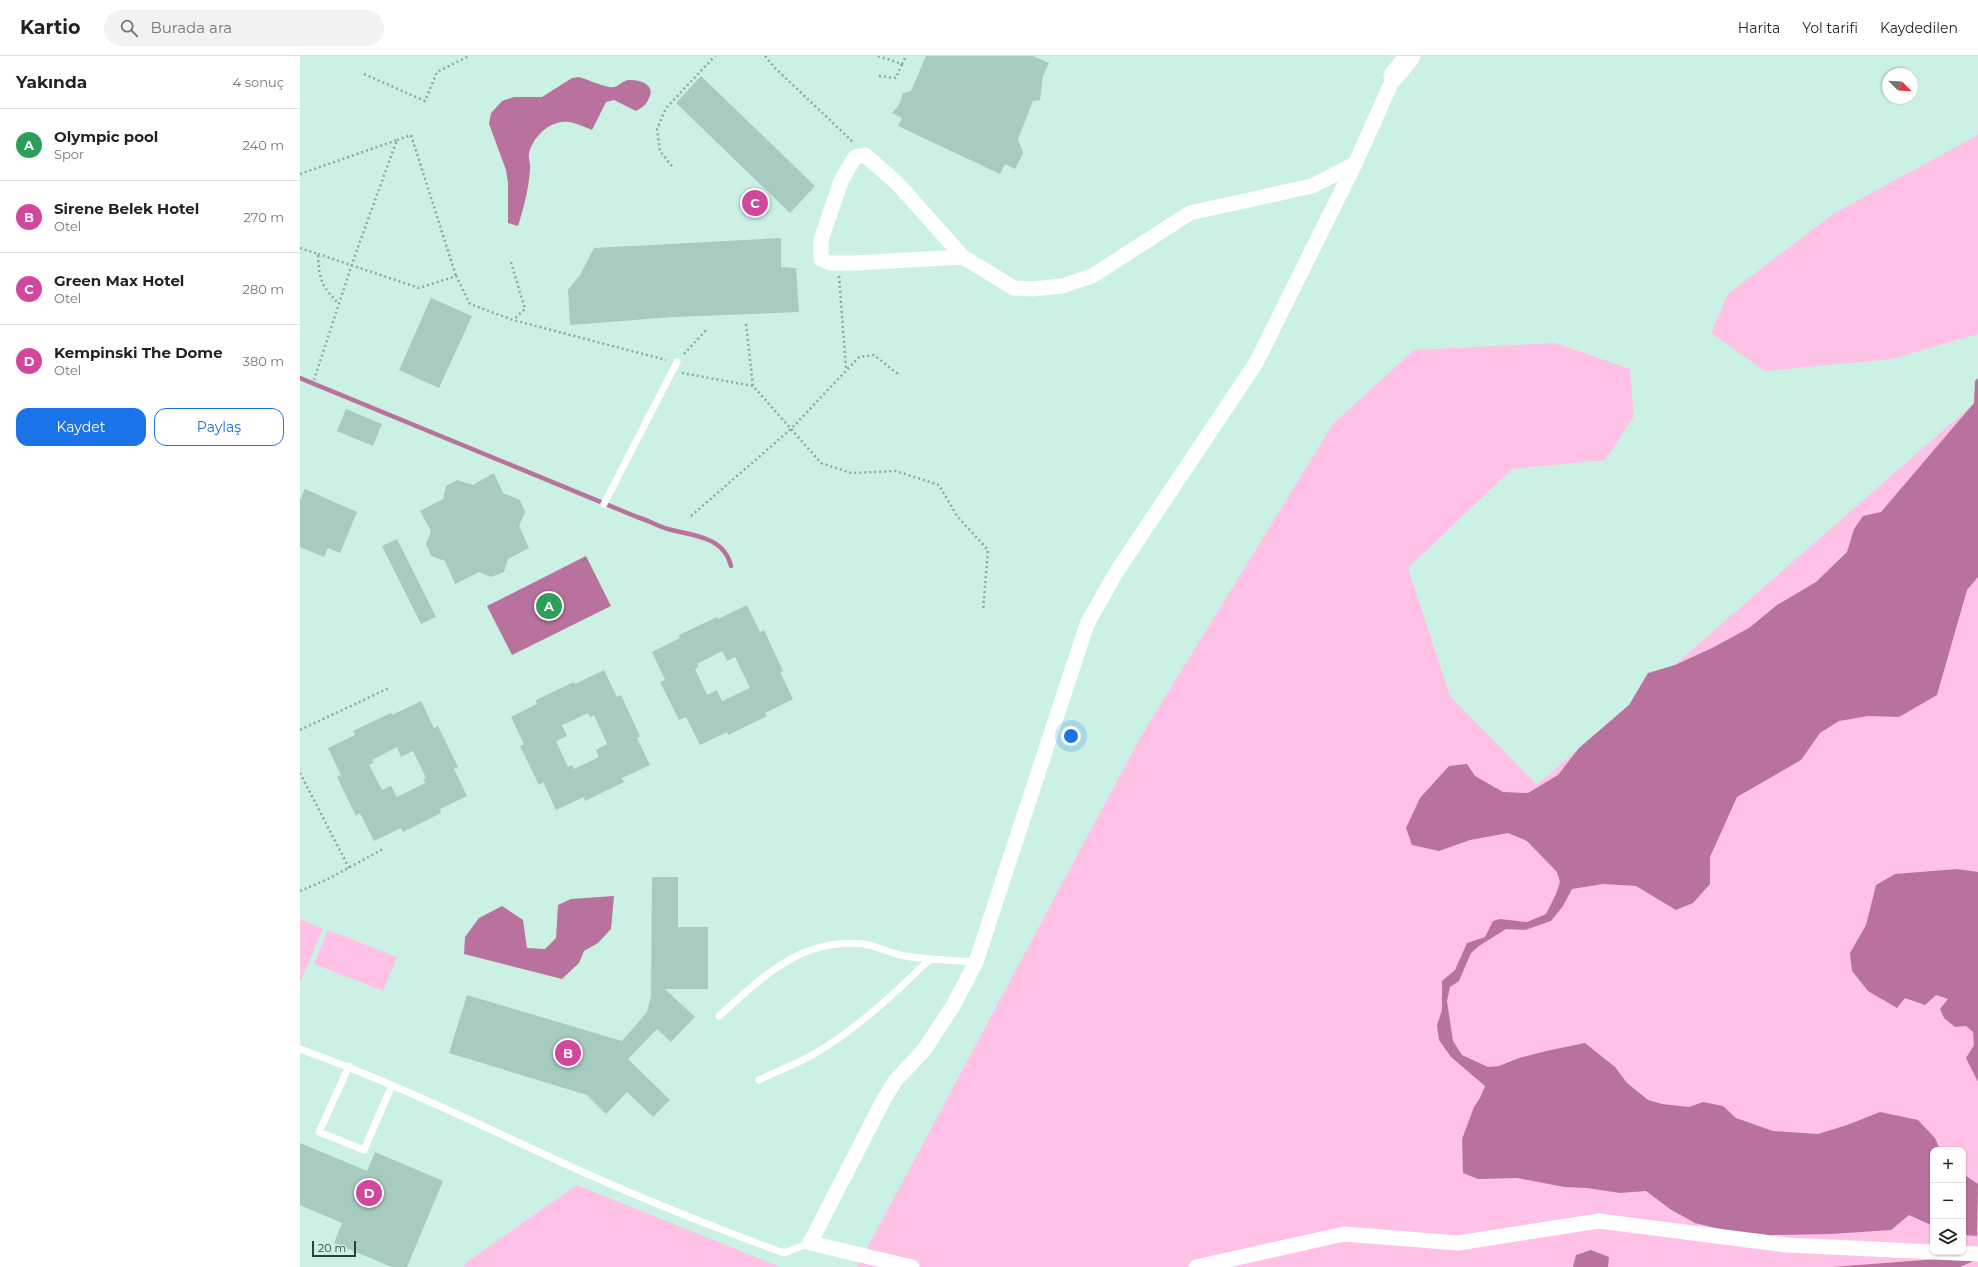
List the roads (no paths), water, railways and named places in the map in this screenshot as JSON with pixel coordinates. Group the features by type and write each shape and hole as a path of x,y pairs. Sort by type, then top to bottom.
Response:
{"street":[{"path":"912,1267 810,1243 883,1101 895,1081 924,1050 952,1006 976,962 1066,684 1087,624 1117,571 1256,363 1355,164 1404,56"},
{"path":"1394,76 1410,56"},
{"path":"964,257 838,263 830,263 821,259 821,240 841,181 855,157 865,155 898,184 964,257 1014,288 1032,289 1062,286 1092,276 1190,213 1312,186 1355,164"},
{"path":"1196,1267 1344,1234 1458,1243 1600,1221 1787,1245 1978,1254"}],"lane":[{"path":"604,504 677,362"},
{"path":"719,1016 770,971 806,950 839,943 859,944 900,955 930,959 976,962"},
{"path":"759,1080 814,1054 893,995 930,959"},
{"path":"300,1049 349,1066 565,1164 736,1236 784,1254 810,1243"},
{"path":"349,1066 319,1132 364,1150 392,1085"}],"waterway":[{"path":"300,378 637,517 668,529 706,539 715,543 722,549 731,566"}],"place":[{"name":"Green Max Hotel","path":"755,203"},
{"name":"Olympic pool","path":"549,606"},
{"name":"Sirene Belek Hotel","path":"568,1053"},
{"name":"Kempinski The Dome","path":"369,1193"}]}
